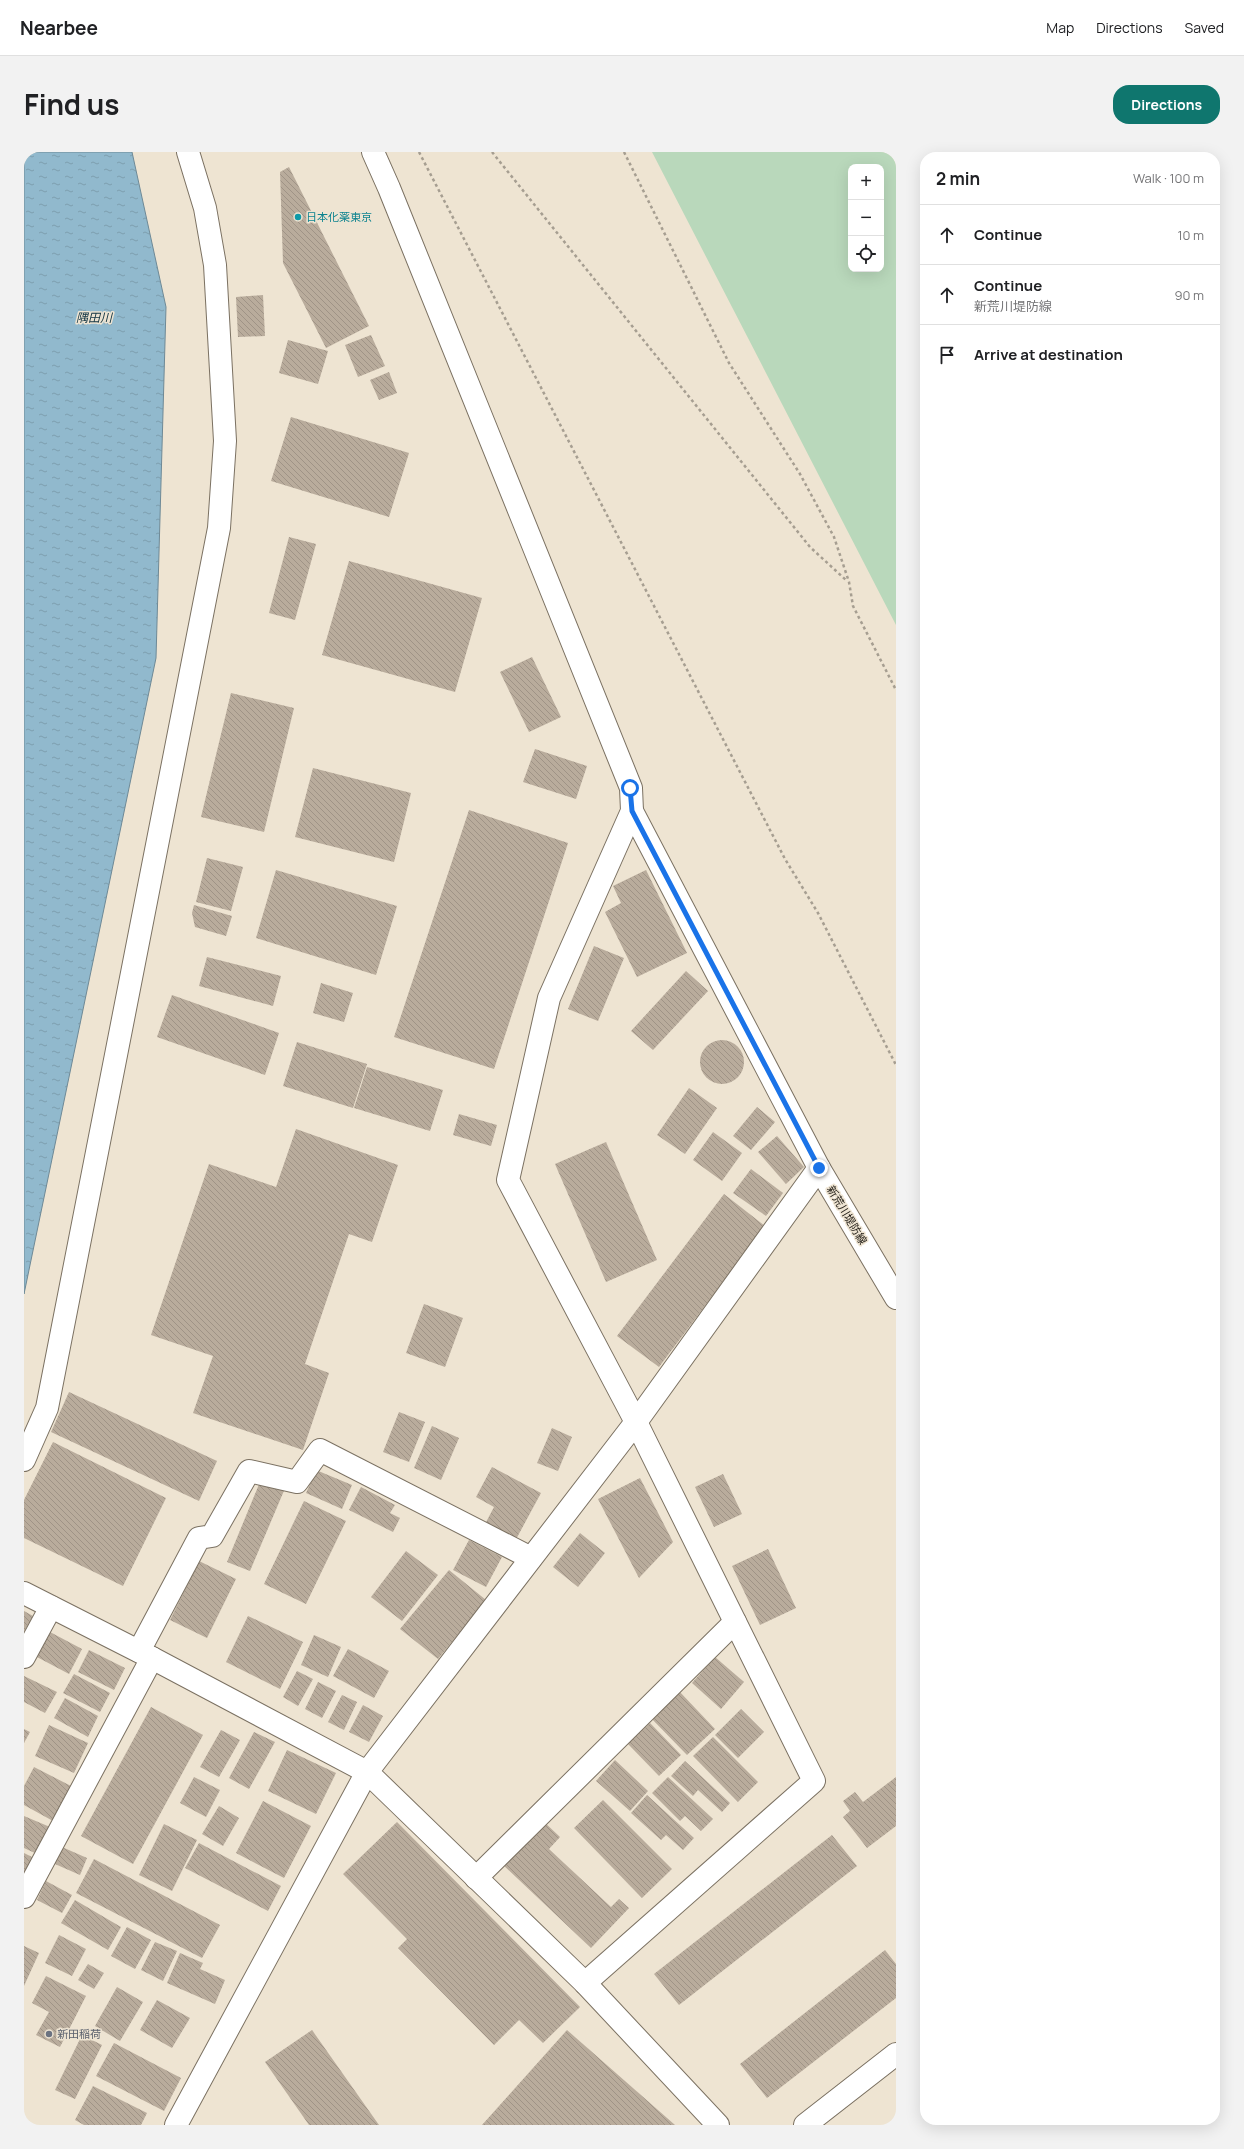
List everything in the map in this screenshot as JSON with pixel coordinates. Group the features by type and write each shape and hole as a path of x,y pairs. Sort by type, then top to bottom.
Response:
{"street":[{"path":"24,1460 47,1408 219,528 225,441 215,265 205,208 188,152"},
{"path":"373,152 389,188 630,788 632,811 549,998 508,1180 636,1422 814,1782 585,1983"},
{"name":"新荒川堤防線","path":"632,811 819,1168 896,1298"},
{"path":"176,2125 367,1772 636,1422 819,1168"},
{"path":"24,1897 146,1654 199,1538 212,1536 249,1471 297,1482 320,1450 531,1558"},
{"path":"24,1593 146,1654 367,1772 585,1983 718,2125"},
{"path":"24,1657 51,1607"},
{"path":"476,1878 735,1622"},
{"path":"805,2125 896,2054"}],"path":[{"path":"420,152 785,859 818,912 896,1064"},
{"path":"492,152 805,541 849,582"},
{"path":"624,152 729,362 800,474 834,537 849,582 853,606 896,690"}],"green space":[{"path":"652,152 896,152 896,625"}],"water":[{"name":"隅田川","path":"24,152 132,152 166,307 156,658 24,1294"}],"building":[{"name":"日本化薬東京","path":"289,167 369,326 326,348 283,263 280,172"},
{"path":"263,295 265,336 238,337 236,297"},
{"path":"371,335 385,366 358,377 345,345"},
{"path":"288,340 328,351 318,384 279,373"},
{"path":"389,372 397,393 379,400 370,380"},
{"path":"291,417 409,453 389,517 271,481"},
{"path":"289,537 316,544 295,620 269,613"},
{"path":"349,561 482,598 455,692 322,655"},
{"path":"532,657 561,717 529,732 500,672"},
{"path":"231,693 294,708 264,832 201,817"},
{"path":"535,749 587,766 576,799 523,782"},
{"path":"313,768 411,793 394,862 295,837"},
{"path":"469,810 568,843 494,1069 394,1037"},
{"path":"207,858 243,867 231,911 196,902"},
{"path":"276,870 397,906 376,975 256,938"},
{"path":"646,870 687,953 637,977 605,912 621,903 613,886"},
{"path":"194,905 232,916 226,936 195,927 192,913"},
{"path":"594,946 624,958 598,1021 568,1009"},
{"path":"207,957 281,976 273,1006 199,986"},
{"path":"686,971 708,991 653,1050 631,1031"},
{"path":"321,983 353,993 344,1022 313,1013"},
{"path":"172,995 279,1033 265,1075 157,1037"},
{"path":"718,1040 726,1040 731,1041 738,1046 743,1053 743,1071 738,1078 731,1083 718,1084 710,1081 703,1074 700,1066 700,1058 703,1050 710,1043"},
{"path":"297,1042 367,1064 353,1108 283,1086"},
{"path":"367,1067 443,1090 430,1131 354,1108"},
{"path":"689,1088 717,1108 685,1154 657,1135"},
{"path":"757,1107 775,1122 751,1150 733,1136"},
{"path":"459,1114 497,1125 491,1146 453,1135"},
{"path":"296,1129 398,1165 372,1242 349,1234 305,1364 329,1373 303,1450 193,1413 213,1356 151,1335 209,1164 276,1187"},
{"path":"713,1132 742,1153 722,1181 693,1160"},
{"path":"777,1136 804,1167 786,1184 758,1152"},
{"path":"606,1142 657,1260 606,1282 555,1164"},
{"path":"751,1169 783,1193 766,1216 733,1193"},
{"path":"724,1194 765,1226 659,1367 617,1336"},
{"path":"424,1304 463,1318 445,1367 406,1353"},
{"path":"69,1392 217,1461 199,1501 51,1432"},
{"path":"399,1412 425,1422 409,1462 383,1452"},
{"path":"432,1426 459,1438 441,1480 414,1468"},
{"path":"552,1428 572,1437 558,1471 537,1463"},
{"path":"53,1442 166,1498 123,1586 24,1538 24,1500"},
{"path":"492,1467 541,1493 514,1543 484,1526 494,1507 476,1497"},
{"path":"316,1470 352,1485 342,1509 306,1493"},
{"path":"723,1474 742,1514 714,1527 695,1487"},
{"path":"262,1477 286,1486 250,1571 227,1562"},
{"path":"640,1478 673,1542 639,1578 598,1499"},
{"path":"361,1487 395,1505 390,1513 400,1518 393,1532 349,1510"},
{"path":"304,1501 346,1521 306,1604 264,1584"},
{"path":"580,1533 605,1553 578,1587 553,1567"},
{"path":"469,1540 502,1557 486,1587 453,1570"},
{"path":"768,1549 796,1608 760,1625 732,1566"},
{"path":"406,1551 438,1575 402,1621 371,1597"},
{"path":"199,1561 236,1579 207,1638 170,1620"},
{"path":"449,1570 486,1600 438,1659 400,1629"},
{"path":"24,1611 33,1616 24,1632"},
{"path":"248,1616 303,1642 280,1689 226,1662"},
{"path":"50,1632 82,1649 69,1674 37,1657"},
{"path":"314,1635 341,1647 328,1677 301,1665"},
{"path":"348,1649 389,1671 374,1698 333,1676"},
{"path":"89,1650 125,1668 114,1690 78,1672"},
{"path":"715,1657 744,1682 721,1709 692,1683"},
{"path":"297,1671 313,1679 298,1706 283,1697"},
{"path":"74,1674 110,1693 100,1712 63,1693"},
{"path":"24,1676 57,1692 45,1713 24,1702"},
{"path":"318,1682 336,1691 322,1718 305,1709"},
{"path":"678,1690 715,1729 687,1755 650,1717"},
{"path":"342,1695 357,1702 344,1730 328,1722"},
{"path":"65,1698 98,1716 88,1737 54,1718"},
{"path":"363,1705 383,1716 369,1742 349,1732"},
{"path":"151,1707 203,1735 133,1864 81,1836"},
{"path":"741,1709 764,1732 738,1758 715,1735"},
{"path":"650,1723 681,1755 659,1776 628,1744"},
{"path":"49,1725 88,1743 74,1773 35,1756"},
{"path":"24,1729 30,1732 24,1743"},
{"path":"221,1730 240,1740 219,1777 200,1767"},
{"path":"254,1732 275,1742 249,1789 229,1778"},
{"path":"713,1737 758,1782 738,1802 693,1756"},
{"path":"287,1750 336,1773 316,1814 268,1791"},
{"path":"615,1760 648,1791 630,1811 596,1781"},
{"path":"685,1761 730,1803 722,1812 698,1790 693,1796 671,1776"},
{"path":"34,1767 71,1786 53,1821 24,1805 24,1786"},
{"path":"194,1777 220,1790 206,1817 180,1803"},
{"path":"668,1777 713,1819 701,1831 685,1816 680,1821 652,1793"},
{"path":"896,1777 896,1826 867,1848 843,1817 850,1811 843,1801 855,1792 863,1802"},
{"path":"647,1795 694,1838 683,1850 666,1835 661,1840 631,1813"},
{"path":"603,1800 672,1869 642,1898 574,1828"},
{"path":"263,1801 311,1826 284,1878 236,1853"},
{"path":"219,1806 239,1818 223,1846 202,1834"},
{"path":"24,1816 50,1827 37,1854 24,1848"},
{"path":"542,1820 560,1837 549,1849 611,1907 619,1899 629,1908 591,1948 501,1863"},
{"path":"397,1822 580,2007 543,2043 519,2020 494,2045 398,1948 407,1939 343,1874"},
{"path":"164,1824 197,1840 172,1891 139,1875"},
{"path":"832,1835 857,1866 679,2005 654,1974"},
{"path":"199,1843 281,1886 268,1911 185,1868"},
{"path":"62,1847 87,1858 80,1875 55,1864"},
{"path":"24,1853 32,1857 24,1873"},
{"path":"94,1859 220,1925 202,1958 76,1893"},
{"path":"46,1881 72,1895 62,1913 37,1900"},
{"path":"75,1900 121,1927 108,1950 61,1923"},
{"path":"127,1927 151,1940 135,1969 111,1956"},
{"path":"59,1935 86,1949 72,1976 45,1963"},
{"path":"155,1942 177,1951 163,1981 141,1970"},
{"path":"24,1946 39,1953 24,1986"},
{"path":"885,1950 896,1964 896,1998 767,2098 740,2064"},
{"path":"180,1953 203,1963 200,1969 225,1980 215,2004 167,1983"},
{"path":"88,1964 104,1973 94,1989 78,1980"},
{"path":"46,1976 86,1996 60,2047 36,2035 49,2012 32,2003"},
{"path":"117,1987 143,2002 120,2041 95,2026"},
{"path":"157,2000 190,2018 172,2048 140,2030"},
{"path":"312,2030 379,2125 309,2125 265,2062"},
{"path":"567,2030 675,2125 482,2125"},
{"path":"82,2035 102,2045 75,2099 55,2090"},
{"path":"114,2043 181,2078 164,2111 96,2076"},
{"path":"93,2086 147,2113 141,2125 84,2125 75,2120"}],"place":[{"name":"日本化薬東京","path":"298,217"},
{"name":"新田稲荷","path":"49,2034"}],"route":[{"path":"630,788 632,811 819,1168"}]}
